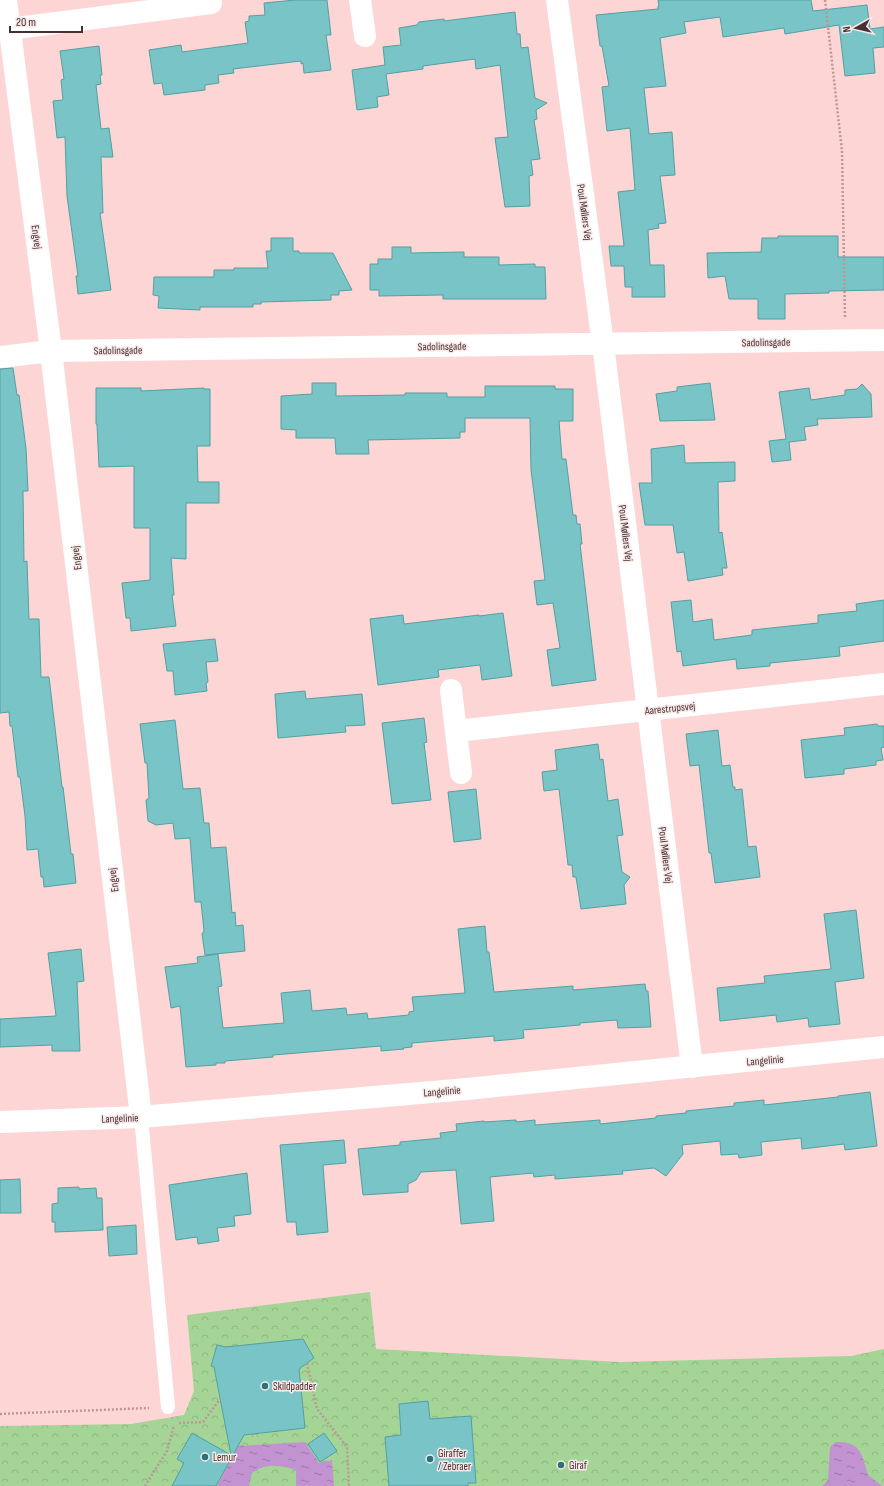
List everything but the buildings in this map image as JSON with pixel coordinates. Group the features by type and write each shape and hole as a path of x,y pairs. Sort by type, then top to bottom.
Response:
{"street":[{"name":"Engvej","path":"6,0 52,351 141,1117"},
{"path":"360,0 365,36"},
{"name":"Poul Møllers Vej","path":"557,0 603,344 692,1067"},
{"path":"10,29 211,3"},
{"name":"Sadolinsgade","path":"0,357 52,351 884,340"},
{"name":"Aarestrupsvej","path":"456,731 884,684"},
{"path":"451,690 461,773"},
{"name":"Langelinie","path":"0,1122 141,1117 467,1089 884,1047"}],"lane":[{"path":"141,1117 168,1407"}],"path":[{"path":"825,0 842,151 846,340"},
{"path":"307,1363 317,1409 347,1447 349,1486"},
{"path":"146,1486 167,1451 174,1423 203,1422 220,1399"},
{"path":"0,1414 168,1407"}],"green space":[{"path":"370,1292 376,1349 620,1362 851,1356 884,1349 884,1486 0,1486 0,1426 131,1424 184,1415 194,1391 187,1315"}],"water":[{"path":"305,1442 319,1463 332,1460 334,1486 296,1486 296,1470 284,1467 268,1466 252,1473 249,1486 217,1486 238,1446"},
{"path":"836,1442 844,1442 856,1447 862,1456 868,1475 882,1486 822,1486 828,1481 830,1447"}],"place":[{"name":"Skildpadder","path":"265,1386"},
{"name":"Lemur","path":"205,1457"},
{"name":"Giraffer / Zebraer","path":"430,1459"},
{"name":"Giraf","path":"561,1465"}]}
